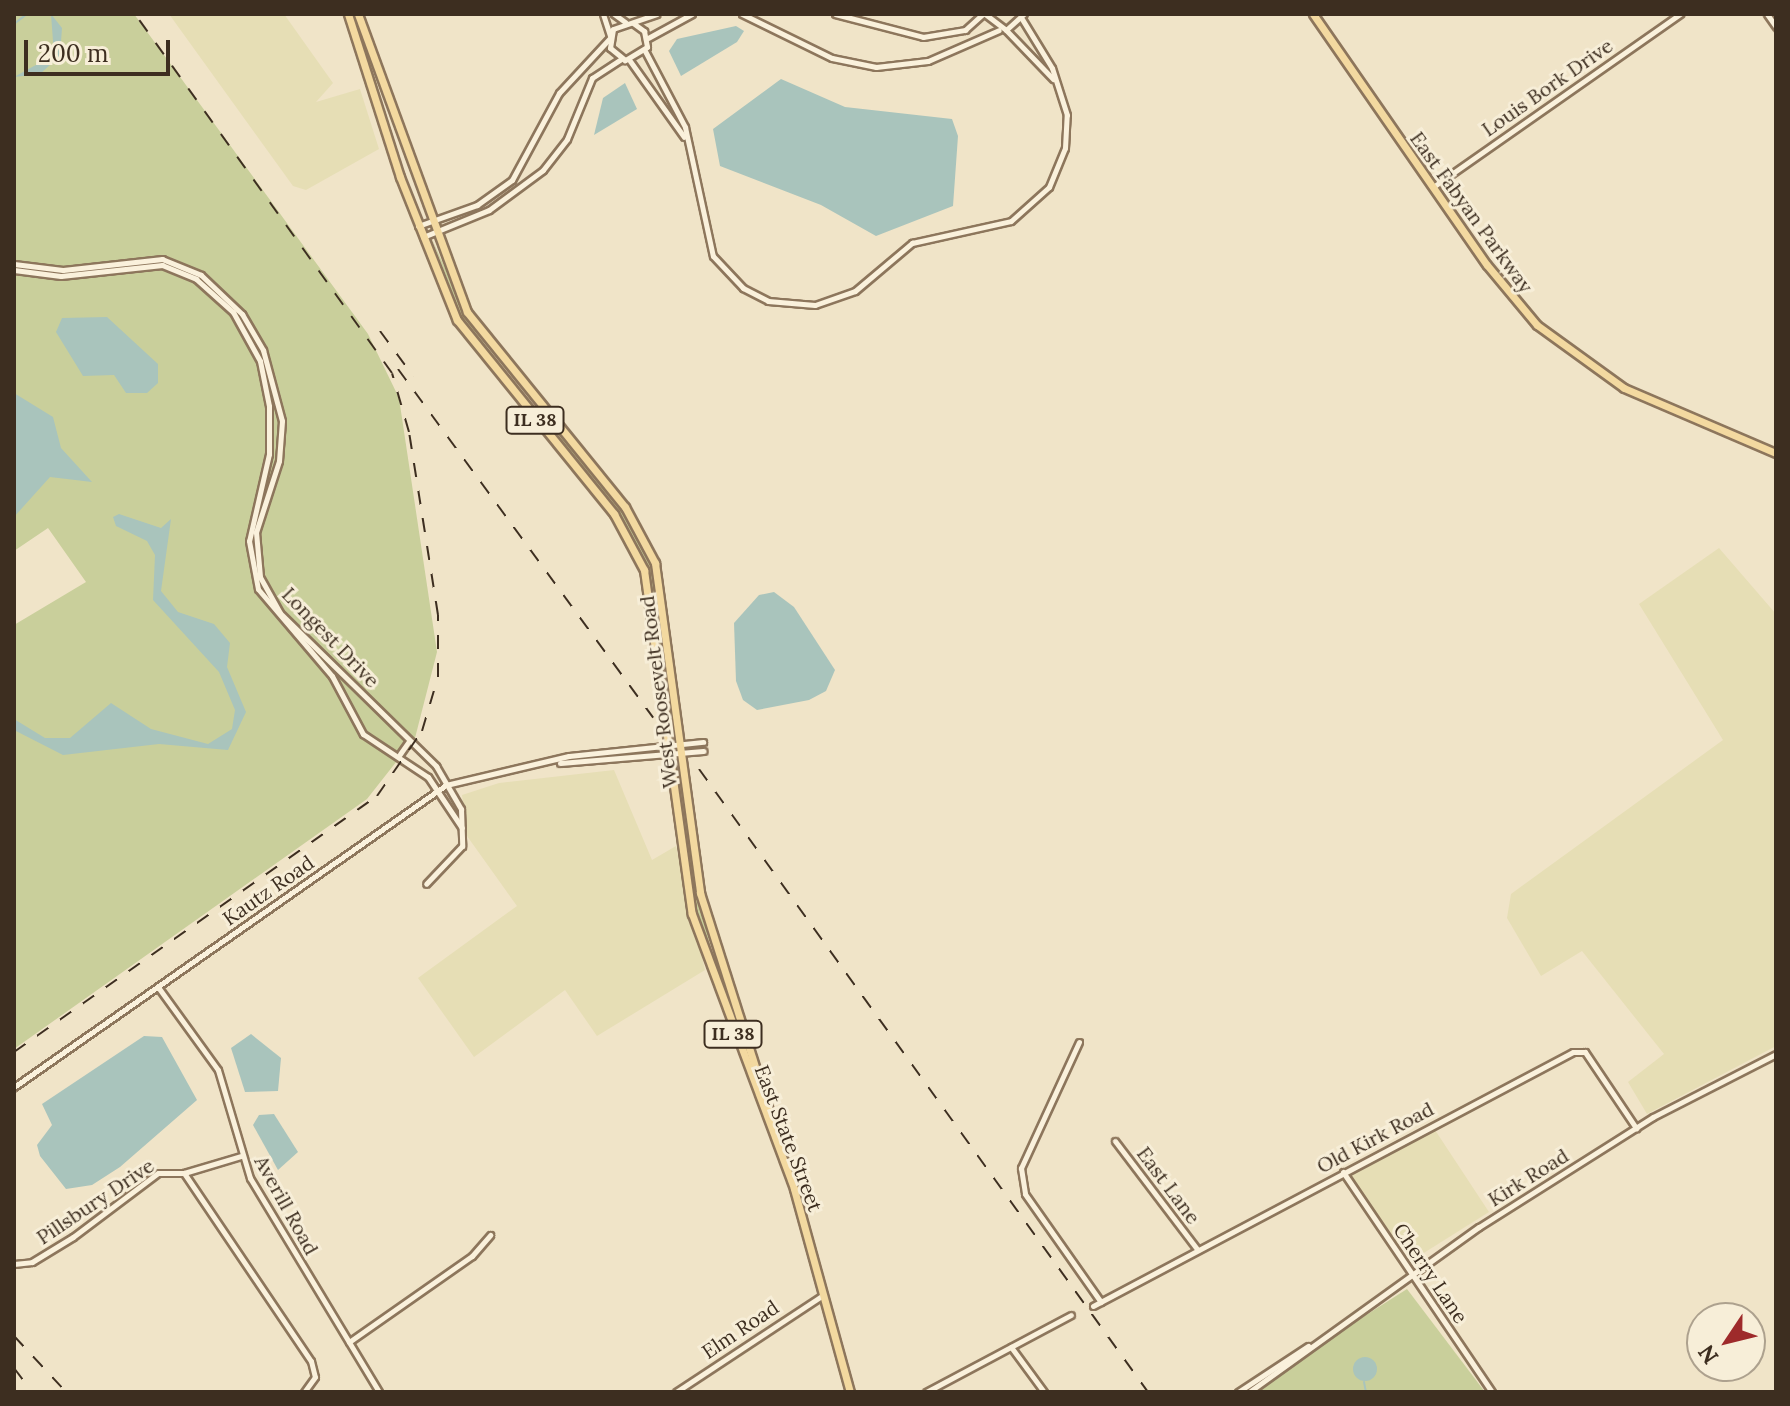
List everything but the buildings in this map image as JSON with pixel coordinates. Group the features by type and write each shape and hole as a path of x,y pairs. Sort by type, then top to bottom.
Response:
{"main road":[{"name":"West Roosevelt Road","path":"348,14 422,237 465,334 636,550 654,609 670,755"},
{"name":"West Roosevelt Road","path":"358,14 434,233 479,332 644,539 664,595 682,749 711,939 781,1148"},
{"name":"East Fabyan Parkway","path":"1313,14 1511,296 1578,359 1636,394 1776,453"},
{"name":"East State Street","path":"670,755 697,932 781,1148 850,1392"}],"street":[{"path":"603,14 609,38 621,59 629,61 685,138"},
{"path":"614,14 629,22 647,39"},
{"path":"418,226 477,205 512,180 559,93 609,38 629,22 657,14"},
{"path":"647,39 692,14"},
{"path":"647,39 645,51 685,138 713,256 743,288 768,301 826,304 863,285 912,243 990,230 1043,194 1068,126 1054,79 1023,16 1003,30 928,61 876,67 832,58 742,14"},
{"path":"835,14 923,37 965,30 984,14 1054,79"},
{"name":"Louis Bork Drive","path":"1433,187 1680,14"},
{"path":"1767,14 1776,27"},
{"path":"629,61 645,51"},
{"path":"422,237 489,210 543,170 567,139 592,78 621,59"},
{"name":"Longest Drive","path":"14,267 63,270 162,259 201,275 231,300 263,350 282,421 279,461 256,532 262,584 280,613 409,741 446,785 464,833"},
{"name":"Longest Drive","path":"14,267 61,276 162,265 196,279 233,312 260,361 269,406 269,454 249,541 254,579 275,617 332,676 363,734 400,754 439,790 464,833"},
{"path":"400,754 409,741"},
{"name":"Kautz Road","path":"559,763 670,755 703,742"},
{"name":"Kautz Road","path":"14,1087 446,785 669,746 704,751"},
{"path":"426,884 456,858 464,833"},
{"name":"Averill Road","path":"158,987 218,1070 241,1156 379,1392"},
{"path":"1079,1042 1021,1168 1025,1194 1101,1302"},
{"name":"Old Kirk Road","path":"1093,1306 1580,1050 1636,1128"},
{"name":"Kirk Road","path":"1300,1351 1411,1273 1636,1128 1776,1054"},
{"name":"East Lane","path":"1115,1141 1197,1249"},
{"name":"Pillsbury Drive","path":"14,1264 48,1253 158,1173 184,1173 241,1156"},
{"name":"Cherry Lane","path":"1343,1172 1492,1392"},
{"path":"184,1173 311,1361 314,1382 304,1392"},
{"path":"349,1342 472,1256 490,1235"},
{"name":"Elm Road","path":"676,1392 823,1295"},
{"path":"926,1392 1071,1315"},
{"path":"1011,1347 1044,1392"},
{"path":"1238,1392 1300,1351"},
{"path":"1249,1392 1300,1351"}],"shaded area":[{"path":"169,14 284,14 333,83 316,102 360,89 379,149 306,190 293,186"},
{"path":"1719,548 1776,614 1776,1046 1647,1114 1628,1082 1664,1054 1582,951 1541,976 1507,918 1511,894 1723,740 1639,604"},
{"path":"614,770 652,860 676,846 705,970 597,1036 565,990 474,1057 418,978 517,906 467,836 462,795 499,783"},
{"path":"1433,1127 1489,1212 1411,1261 1347,1172"}],"green space":[{"path":"14,14 134,14 368,334 399,398 437,652 415,738 367,799 14,1049 14,625 86,582 48,528 14,551"},
{"path":"431,237 471,326 534,409 467,330"},
{"path":"551,425 619,505 653,567 675,716 640,550"},
{"path":"679,780 691,870 718,976 693,901"},
{"path":"1407,1289 1485,1392 1255,1392 1352,1324"}],"water":[{"path":"51,14 62,28 60,56 40,74 14,77 54,55"},
{"path":"736,26 744,31 737,42 681,76 669,51 677,39"},
{"path":"781,79 845,107 952,119 958,136 953,206 876,236 821,205 720,166 713,129"},
{"path":"625,83 637,109 594,135 603,98"},
{"path":"107,317 158,364 158,383 147,393 126,393 114,375 83,376 56,332 62,318"},
{"path":"14,393 53,417 61,448 92,482 50,477 14,517"},
{"path":"119,514 161,528 171,519 161,591 178,612 214,624 230,643 227,667 246,712 228,750 159,744 63,755 14,730 14,719 45,738 70,738 111,703 151,729 208,744 232,729 235,710 219,672 153,600 155,555 147,541 116,526 113,517"},
{"path":"774,592 794,607 835,670 826,691 809,700 757,710 743,700 736,681 734,623 759,595"},
{"path":"251,1034 281,1058 278,1091 245,1092 231,1048"},
{"path":"144,1036 162,1037 197,1100 120,1167 92,1185 66,1189 40,1156 37,1145 52,1125 42,1104"},
{"path":"274,1114 298,1152 278,1170 253,1125 259,1115"},
{"path":"1365,1357 1376,1364 1377,1369 1370,1380 1365,1381 1354,1374 1353,1369 1360,1358"}],"waterway":[{"path":"14,24 27,14"},
{"path":"1364,1382 1366,1392"}],"railway":[{"path":"14,1052 377,796 422,731 438,677 438,615 409,432 392,373 135,14"},
{"path":"380,331 413,376"},
{"path":"398,369 653,718"},
{"path":"699,769 1148,1392"},
{"path":"14,1336 66,1392"},
{"path":"14,1368 32,1392"}]}
